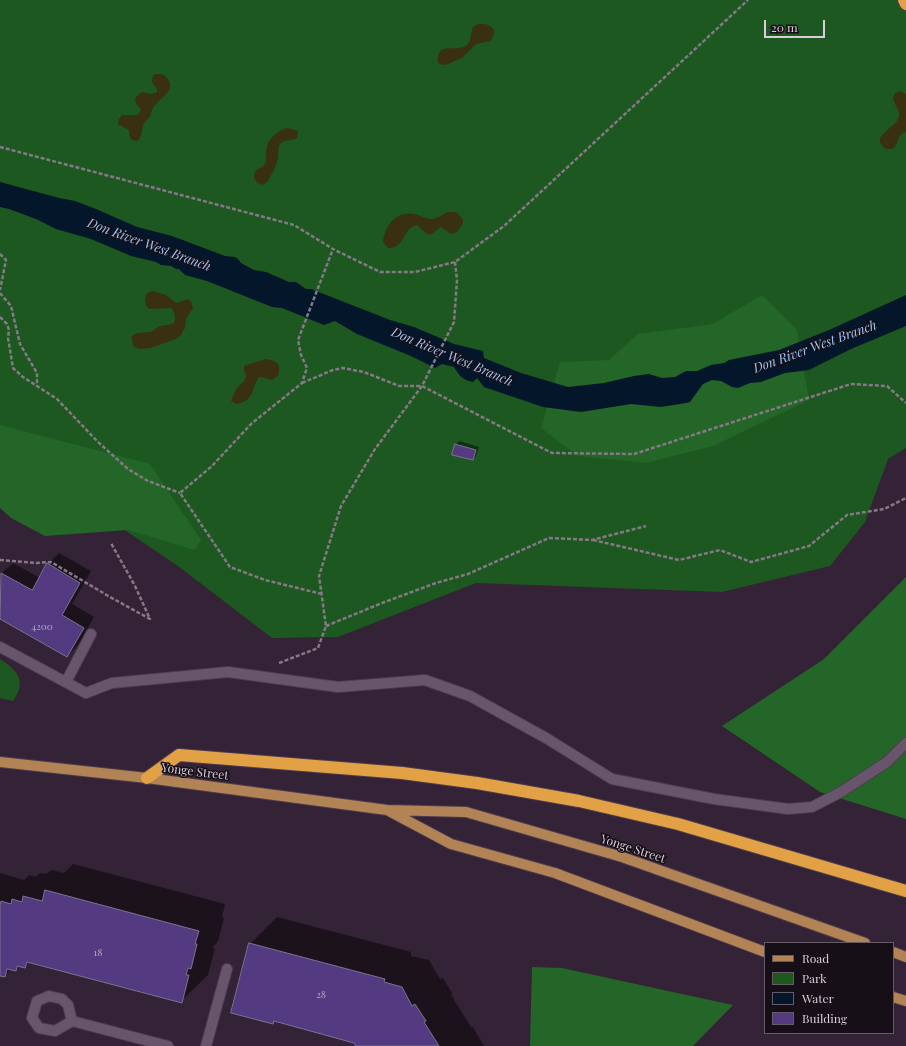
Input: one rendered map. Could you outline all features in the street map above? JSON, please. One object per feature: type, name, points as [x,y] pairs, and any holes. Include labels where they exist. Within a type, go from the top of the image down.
[{"type":"highway","points":[[904,0],[906,4]]},
{"type":"highway","points":[[147,778],[179,755],[380,771],[477,783],[579,801],[678,824],[906,891]]},
{"type":"main road","name":"Yonge Street","points":[[0,762],[147,778],[387,810],[466,812],[622,858],[862,942]]},
{"type":"main road","name":"Yonge Street","points":[[387,810],[451,844],[554,873],[764,952]]},
{"type":"main road","points":[[894,952],[906,956]]},
{"type":"main road","points":[[894,997],[906,1001]]},
{"type":"street","points":[[66,682],[91,634]]},
{"type":"street","points":[[0,647],[86,693],[112,683],[228,672],[338,687],[425,680],[470,696],[546,738],[612,779],[714,799],[788,809],[812,807],[841,792],[887,762],[906,743]]},
{"type":"street","points":[[206,1046],[227,969]]},
{"type":"street","points":[[72,1021],[168,1046]]},
{"type":"path","points":[[0,146],[294,226],[333,249],[380,272],[415,272],[455,262],[504,226],[748,0]]},
{"type":"path","points":[[302,383],[307,368],[301,354],[298,340],[333,249]]},
{"type":"path","points":[[0,254],[6,260],[0,290]]},
{"type":"path","points":[[276,664],[318,648],[326,626],[319,576],[340,506],[375,449],[422,386],[454,322],[457,280],[455,262]]},
{"type":"path","points":[[0,293],[11,306],[20,344],[37,373],[37,386]]},
{"type":"path","points":[[0,317],[7,324],[9,330],[8,338],[13,368],[23,377],[57,399],[98,442],[128,469],[148,481],[180,493],[230,567],[265,580],[322,594]]},
{"type":"path","points":[[180,493],[212,466],[252,424],[302,383],[333,370],[344,368],[364,372],[398,386],[422,386],[552,453],[634,454],[851,384],[887,386],[906,403]]},
{"type":"path","points":[[326,626],[436,583],[468,574],[549,538],[592,540],[679,560],[720,550],[751,562],[810,546],[847,515],[884,509],[906,498]]},
{"type":"path","points":[[592,540],[646,526]]},
{"type":"path","points":[[0,560],[36,563],[50,562],[150,619],[135,586],[111,543]]},
{"type":"green space","points":[[0,0],[906,0],[906,448],[888,459],[865,522],[830,566],[722,592],[476,583],[338,637],[272,638],[178,566],[0,446]]},
{"type":"green space","points":[[762,295],[797,330],[809,400],[713,446],[646,463],[578,456],[541,428],[560,362],[609,360],[638,334],[713,324]]},
{"type":"green space","points":[[0,425],[150,464],[201,540],[195,550],[128,530],[45,536],[11,518],[0,508]]},
{"type":"green space","points":[[906,577],[906,819],[820,792],[722,726],[824,659]]},
{"type":"green space","points":[[0,659],[16,672],[20,682],[17,694],[13,701],[0,698]]},
{"type":"green space","points":[[532,967],[562,968],[733,1005],[693,1046],[530,1046]]},
{"type":"sand","points":[[478,24],[490,26],[494,30],[491,41],[476,44],[462,58],[448,64],[442,65],[438,63],[440,51],[467,45],[470,41],[473,27]]},
{"type":"sand","points":[[153,75],[163,75],[168,79],[170,88],[165,96],[154,106],[144,125],[139,139],[137,141],[132,140],[129,136],[129,131],[118,124],[119,119],[122,115],[138,115],[141,110],[135,99],[140,93],[143,92],[150,94],[157,92],[157,89],[152,82]]},
{"type":"sand","points":[[900,91],[906,94],[906,132],[900,136],[896,145],[892,149],[887,149],[882,146],[880,140],[884,133],[898,120],[899,112],[893,98],[895,93]]},
{"type":"sand","points":[[288,128],[298,131],[297,138],[281,143],[278,160],[272,174],[266,183],[262,185],[256,181],[254,175],[256,170],[261,168],[265,163],[268,143],[275,134]]},
{"type":"sand","points":[[449,212],[456,212],[463,219],[463,223],[457,232],[451,234],[441,227],[430,235],[417,225],[412,227],[401,242],[394,247],[388,248],[383,242],[389,225],[397,217],[408,213],[432,219]]},
{"type":"sand","points":[[153,291],[166,295],[176,303],[188,299],[191,301],[193,308],[186,319],[185,328],[181,335],[176,339],[150,348],[141,349],[134,347],[132,342],[133,335],[151,332],[159,327],[174,323],[175,321],[175,315],[171,308],[149,309],[147,307],[145,302],[146,295],[147,293]]},
{"type":"sand","points":[[266,359],[278,364],[278,376],[272,380],[261,377],[258,378],[251,395],[245,401],[236,404],[231,401],[236,389],[244,381],[246,376],[244,366]]},
{"type":"water","name":"Don River West Branch","points":[[0,182],[75,201],[137,227],[172,236],[225,256],[235,257],[241,263],[254,270],[266,272],[289,282],[296,282],[306,289],[311,289],[390,320],[414,327],[454,344],[483,351],[484,358],[521,373],[568,387],[604,383],[649,374],[662,378],[675,377],[686,371],[697,371],[711,365],[724,363],[729,360],[779,350],[829,330],[906,295],[906,326],[851,349],[809,370],[785,373],[761,382],[750,383],[738,388],[732,387],[721,381],[712,380],[703,384],[690,402],[686,403],[661,407],[631,404],[581,412],[543,407],[484,387],[477,378],[473,382],[466,380],[459,375],[454,367],[442,364],[435,368],[411,356],[357,334],[335,321],[324,325],[282,308],[272,307],[207,281],[185,275],[179,269],[171,266],[161,265],[156,262],[131,256],[91,239],[56,229],[36,219],[0,207]]},
{"type":"building","points":[[455,444],[476,450],[473,460],[452,455]]},
{"type":"building","points":[[47,563],[80,583],[62,615],[84,628],[67,657],[0,619],[1,573],[32,590]]},
{"type":"building","points":[[45,890],[199,931],[195,944],[197,944],[191,969],[188,968],[186,975],[189,975],[182,1003],[27,962],[25,968],[17,966],[16,971],[7,969],[5,977],[0,976],[1,901],[11,904],[12,899],[22,902],[23,896],[42,901]]},
{"type":"building","points":[[249,943],[385,979],[384,982],[402,987],[412,1006],[415,1004],[426,1021],[424,1022],[439,1046],[356,1046],[354,1043],[274,1021],[273,1024],[231,1013]]}]
